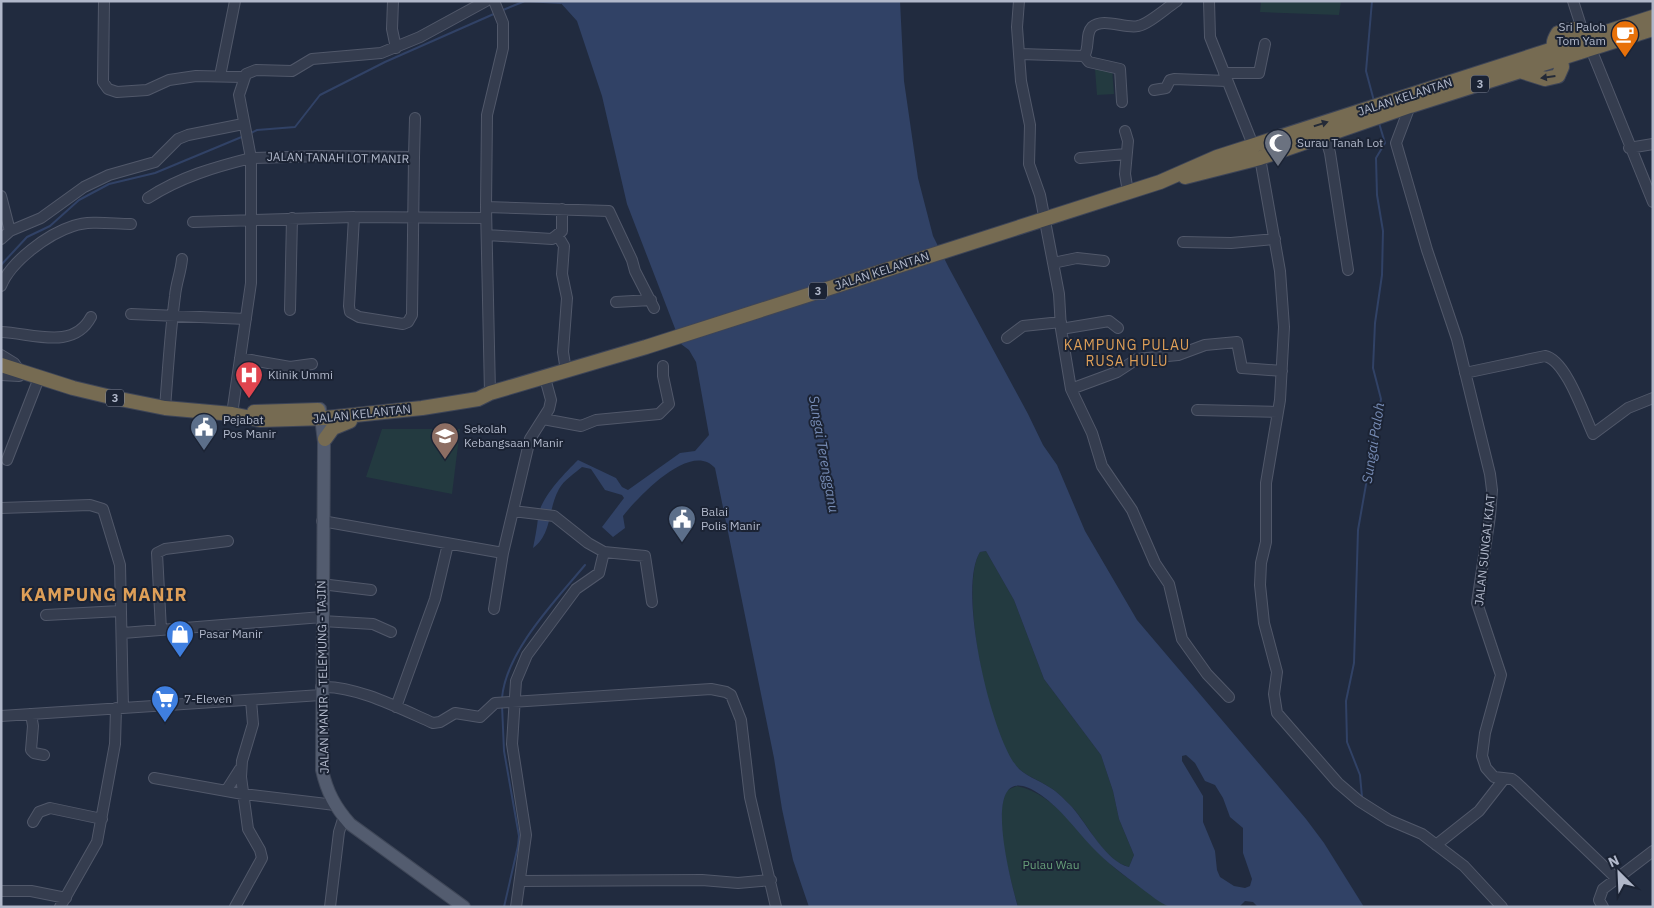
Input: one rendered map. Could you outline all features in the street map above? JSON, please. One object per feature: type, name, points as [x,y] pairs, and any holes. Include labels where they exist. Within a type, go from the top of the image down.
[{"type":"highway","name":"JALAN KELANTAN","points":[[1594,43],[1653,17]]},
{"type":"highway","points":[[1594,43],[1583,32],[1574,29],[1558,32],[1554,39],[1558,53],[1563,53],[1630,32],[1653,29]]},
{"type":"highway","name":"JALAN KELANTAN","points":[[1402,105],[1496,68],[1653,29]]},
{"type":"highway","name":"JALAN KELANTAN","points":[[1160,182],[1217,157],[1253,145],[1360,118],[1520,71],[1558,53]]},
{"type":"highway","name":"JALAN KELANTAN","points":[[232,414],[260,420],[286,421],[323,414],[490,393],[545,378],[1160,182],[1204,173],[1262,157],[1324,136],[1360,118]]},
{"type":"highway","points":[[1217,157],[1214,162],[1218,166],[1250,157],[1262,157]]},
{"type":"highway","name":"JALAN KELANTAN","points":[[1,365],[39,378],[115,398],[165,408],[232,414],[323,414],[395,411],[478,399],[490,393]]},
{"type":"highway","points":[[286,421],[314,429],[324,440],[338,424],[395,411]]},
{"type":"main road","name":"JALAN MANIR - TELEMUNG - TAJIN","points":[[323,414],[321,584],[322,770],[329,794],[335,805],[360,832],[387,849],[464,907]]},
{"type":"street","points":[[104,1],[103,82],[108,89],[116,92],[147,90],[169,80],[220,76],[242,80]]},
{"type":"street","points":[[220,76],[235,1]]},
{"type":"street","points":[[393,1],[392,30],[396,48]]},
{"type":"street","points":[[1019,1],[1016,27],[1020,54],[1021,82],[1030,125],[1029,164],[1040,195],[1059,294],[1061,326],[1071,389],[1092,433],[1102,466],[1132,510],[1155,563],[1169,584],[1182,639],[1207,674],[1230,697]]},
{"type":"street","points":[[1084,56],[1087,52],[1089,32],[1092,27],[1102,24],[1138,26],[1177,1]]},
{"type":"street","points":[[1209,1],[1210,37],[1253,145]]},
{"type":"street","points":[[1573,1],[1583,32]]},
{"type":"street","points":[[148,198],[176,182],[206,170],[252,158],[239,96],[242,80],[256,70],[296,70],[312,59],[368,55],[396,48],[482,2]]},
{"type":"street","points":[[490,393],[486,218],[488,115],[502,48],[503,23],[495,2]]},
{"type":"street","points":[[1566,29],[1576,13]]},
{"type":"street","points":[[1594,43],[1630,148],[1653,202]]},
{"type":"street","points":[[1154,90],[1166,88],[1170,80],[1174,79],[1225,77],[1259,73],[1265,44]]},
{"type":"street","points":[[1020,54],[1084,56],[1090,62],[1120,69],[1122,102]]},
{"type":"street","name":"JALAN SUNGAI KIAT","points":[[1402,105],[1396,143],[1427,250],[1457,339],[1489,470],[1492,490],[1477,608],[1500,666],[1501,674],[1485,733],[1482,756],[1486,768],[1494,778],[1512,779],[1516,782],[1616,878]]},
{"type":"street","points":[[414,157],[415,118]]},
{"type":"street","points":[[1,240],[10,231],[41,218],[84,187],[109,175],[155,162],[178,139],[188,135],[244,127]]},
{"type":"street","points":[[1125,131],[1128,141],[1124,174],[1128,192]]},
{"type":"street","points":[[1324,136],[1330,153],[1348,270]]},
{"type":"street","points":[[1630,148],[1653,144]]},
{"type":"street","points":[[1080,158],[1126,154]]},
{"type":"street","name":"JALAN TANAH LOT MANIR","points":[[232,414],[252,282],[252,158],[321,156],[414,157],[415,218],[412,315],[408,322],[403,324],[359,317],[350,312],[354,217]]},
{"type":"street","points":[[1262,157],[1280,271],[1284,327],[1278,412],[1266,483],[1266,542],[1261,563],[1260,585],[1264,624],[1276,672],[1275,705],[1277,713],[1338,782],[1359,801],[1389,820],[1422,834],[1469,871],[1502,907]]},
{"type":"street","points":[[1,196],[10,231]]},
{"type":"street","points":[[486,207],[606,211],[612,214],[635,271],[653,304],[616,302]]},
{"type":"street","points":[[487,235],[546,239],[558,236],[562,231],[562,210]]},
{"type":"street","points":[[193,222],[354,217],[486,218]]},
{"type":"street","points":[[290,310],[292,218]]},
{"type":"street","points":[[1,286],[22,256],[32,248],[74,226],[131,224]]},
{"type":"street","points":[[558,236],[564,246],[562,274],[566,298],[563,352],[566,371]]},
{"type":"street","points":[[1183,242],[1231,243],[1275,239]]},
{"type":"street","points":[[1052,262],[1077,258],[1104,261]]},
{"type":"street","points":[[165,408],[176,281],[181,274],[182,259]]},
{"type":"street","points":[[131,314],[246,319]]},
{"type":"street","points":[[1,332],[60,339],[86,327],[91,316]]},
{"type":"street","points":[[1007,338],[1023,326],[1061,326],[1109,321],[1118,328]]},
{"type":"street","points":[[1071,389],[1117,372],[1137,359],[1178,354],[1205,345],[1237,342],[1242,368],[1282,371]]},
{"type":"street","points":[[1,355],[14,363],[20,372],[19,376],[1,376]]},
{"type":"street","points":[[1465,374],[1545,356],[1551,357],[1557,361],[1570,384],[1593,434],[1628,408],[1653,398]]},
{"type":"street","points":[[240,358],[290,367],[312,364]]},
{"type":"street","points":[[543,419],[581,426],[596,420],[659,414],[669,404],[663,376],[664,366]]},
{"type":"street","points":[[7,460],[39,378]]},
{"type":"street","points":[[494,608],[503,553],[530,439],[552,400],[545,378]]},
{"type":"street","points":[[1197,410],[1278,412]]},
{"type":"street","points":[[1,508],[90,505],[103,509],[119,558],[120,611],[123,633],[115,744],[102,819],[94,847],[60,907]]},
{"type":"street","points":[[513,512],[554,516],[588,543],[604,552],[645,556],[652,602]]},
{"type":"street","points":[[322,521],[503,553]]},
{"type":"street","points":[[161,630],[157,553],[165,549],[228,541]]},
{"type":"street","points":[[396,707],[435,599],[448,544]]},
{"type":"street","points":[[516,907],[526,835],[512,744],[513,703],[516,681],[527,655],[576,589],[599,573],[604,552]]},
{"type":"street","points":[[321,584],[372,590]]},
{"type":"street","points":[[46,615],[120,611]]},
{"type":"street","points":[[123,633],[322,619],[373,624],[391,632]]},
{"type":"street","points":[[2,715],[251,700],[321,691],[332,686],[396,707],[432,722],[440,722],[455,713],[480,717],[494,703],[711,689],[726,692],[735,702],[741,720],[750,797],[776,907]]},
{"type":"street","points":[[226,791],[240,769],[251,734],[251,700]]},
{"type":"street","points":[[31,714],[33,726],[31,750],[34,753],[44,755]]},
{"type":"street","points":[[235,907],[262,858],[260,850],[250,834],[240,769]]},
{"type":"street","points":[[154,778],[243,794],[335,805]]},
{"type":"street","points":[[1436,845],[1479,811],[1504,779]]},
{"type":"street","points":[[33,822],[39,812],[50,808],[102,819]]},
{"type":"street","points":[[330,907],[339,832],[344,816]]},
{"type":"street","points":[[1603,907],[1599,900],[1600,894],[1616,878],[1653,851]]},
{"type":"street","points":[[520,881],[702,880],[738,883],[771,880]]},
{"type":"street","points":[[1,891],[31,891],[66,898]]},
{"type":"green space","points":[[1261,1],[1341,1],[1339,15],[1260,12]]},
{"type":"green space","points":[[1112,68],[1114,94],[1097,95],[1095,69]]},
{"type":"green space","points":[[382,429],[460,429],[452,494],[366,477]]},
{"type":"green space","points":[[986,551],[1014,600],[1044,679],[1101,755],[1113,791],[1119,819],[1134,855],[1129,867],[1120,863],[1104,850],[1078,814],[1061,796],[1017,767],[1006,751],[996,727],[987,696],[975,628],[974,570],[980,552]]},
{"type":"green space","name":"Pulau Wau","points":[[1017,786],[1031,791],[1058,809],[1116,869],[1169,907],[1018,907],[1004,851],[1001,821],[1006,793]]},
{"type":"water","name":"Sungai Terengganu","points":[[559,1],[900,1],[904,81],[918,178],[933,236],[949,268],[1043,445],[1057,465],[1085,531],[1137,620],[1306,819],[1324,843],[1364,907],[1258,907],[1253,902],[1245,901],[1239,907],[1170,907],[1151,896],[1103,858],[1061,813],[1041,795],[1021,786],[1009,790],[1003,804],[1002,825],[1009,873],[1018,907],[809,907],[793,860],[782,809],[774,758],[715,468],[705,461],[693,461],[679,466],[666,474],[630,507],[623,516],[625,528],[613,537],[602,527],[624,498],[622,495],[605,490],[591,469],[582,467],[559,489],[544,536],[533,548],[543,502],[566,472],[578,460],[616,478],[622,487],[628,490],[680,453],[695,451],[709,435],[696,362],[689,350],[681,344],[627,204],[602,96],[577,21]],"holes":[[[986,551],[1014,600],[1044,679],[1101,755],[1113,791],[1119,819],[1134,855],[1129,867],[1112,858],[1072,807],[1058,794],[1018,768],[1005,747],[987,691],[974,626],[972,596],[974,570],[980,552]],[[1186,755],[1195,763],[1205,781],[1215,785],[1223,798],[1230,817],[1243,828],[1243,853],[1252,879],[1250,886],[1245,888],[1234,886],[1220,877],[1217,870],[1215,851],[1203,822],[1203,796],[1182,761],[1182,756]]]},
{"type":"waterway","points":[[503,10],[525,1],[561,3]]},
{"type":"waterway","name":"Sungai Paloh","points":[[1372,1],[1366,71],[1374,101]]},
{"type":"waterway","points":[[251,133],[257,130],[295,127],[320,95],[385,62],[496,13]]},
{"type":"waterway","name":"Sungai Paloh","points":[[1362,797],[1360,775],[1347,742],[1346,701],[1354,663],[1358,530],[1381,399],[1373,368],[1375,323],[1382,275],[1383,231],[1377,195],[1376,158],[1385,143],[1379,123]]},
{"type":"waterway","points":[[1,265],[27,237],[50,226],[79,200],[109,184],[155,173],[244,136]]},
{"type":"waterway","points":[[502,698],[506,680],[522,644],[547,610],[585,565]]},
{"type":"waterway","points":[[502,705],[504,751],[519,836],[504,907]]},
{"type":"place","name":"Sri Paloh Tom Yam","points":[[1625,58]]},
{"type":"place","name":"Surau Tanah Lot","points":[[1278,167]]},
{"type":"place","name":"Klinik Ummi","points":[[249,399]]},
{"type":"place","name":"Pejabat Pos Manir","points":[[204,451]]},
{"type":"place","name":"Sekolah Kebangsaan Manir","points":[[445,460]]},
{"type":"place","name":"Balai Polis Manir","points":[[682,543]]},
{"type":"place","name":"Pasar Manir","points":[[180,658]]},
{"type":"place","name":"7-Eleven","points":[[165,723]]},
{"type":"district","name":"KAMPUNG PULAU RUSA HULU","points":[[1127,354]]},
{"type":"district","name":"KAMPUNG MANIR","points":[[104,595]]}]
